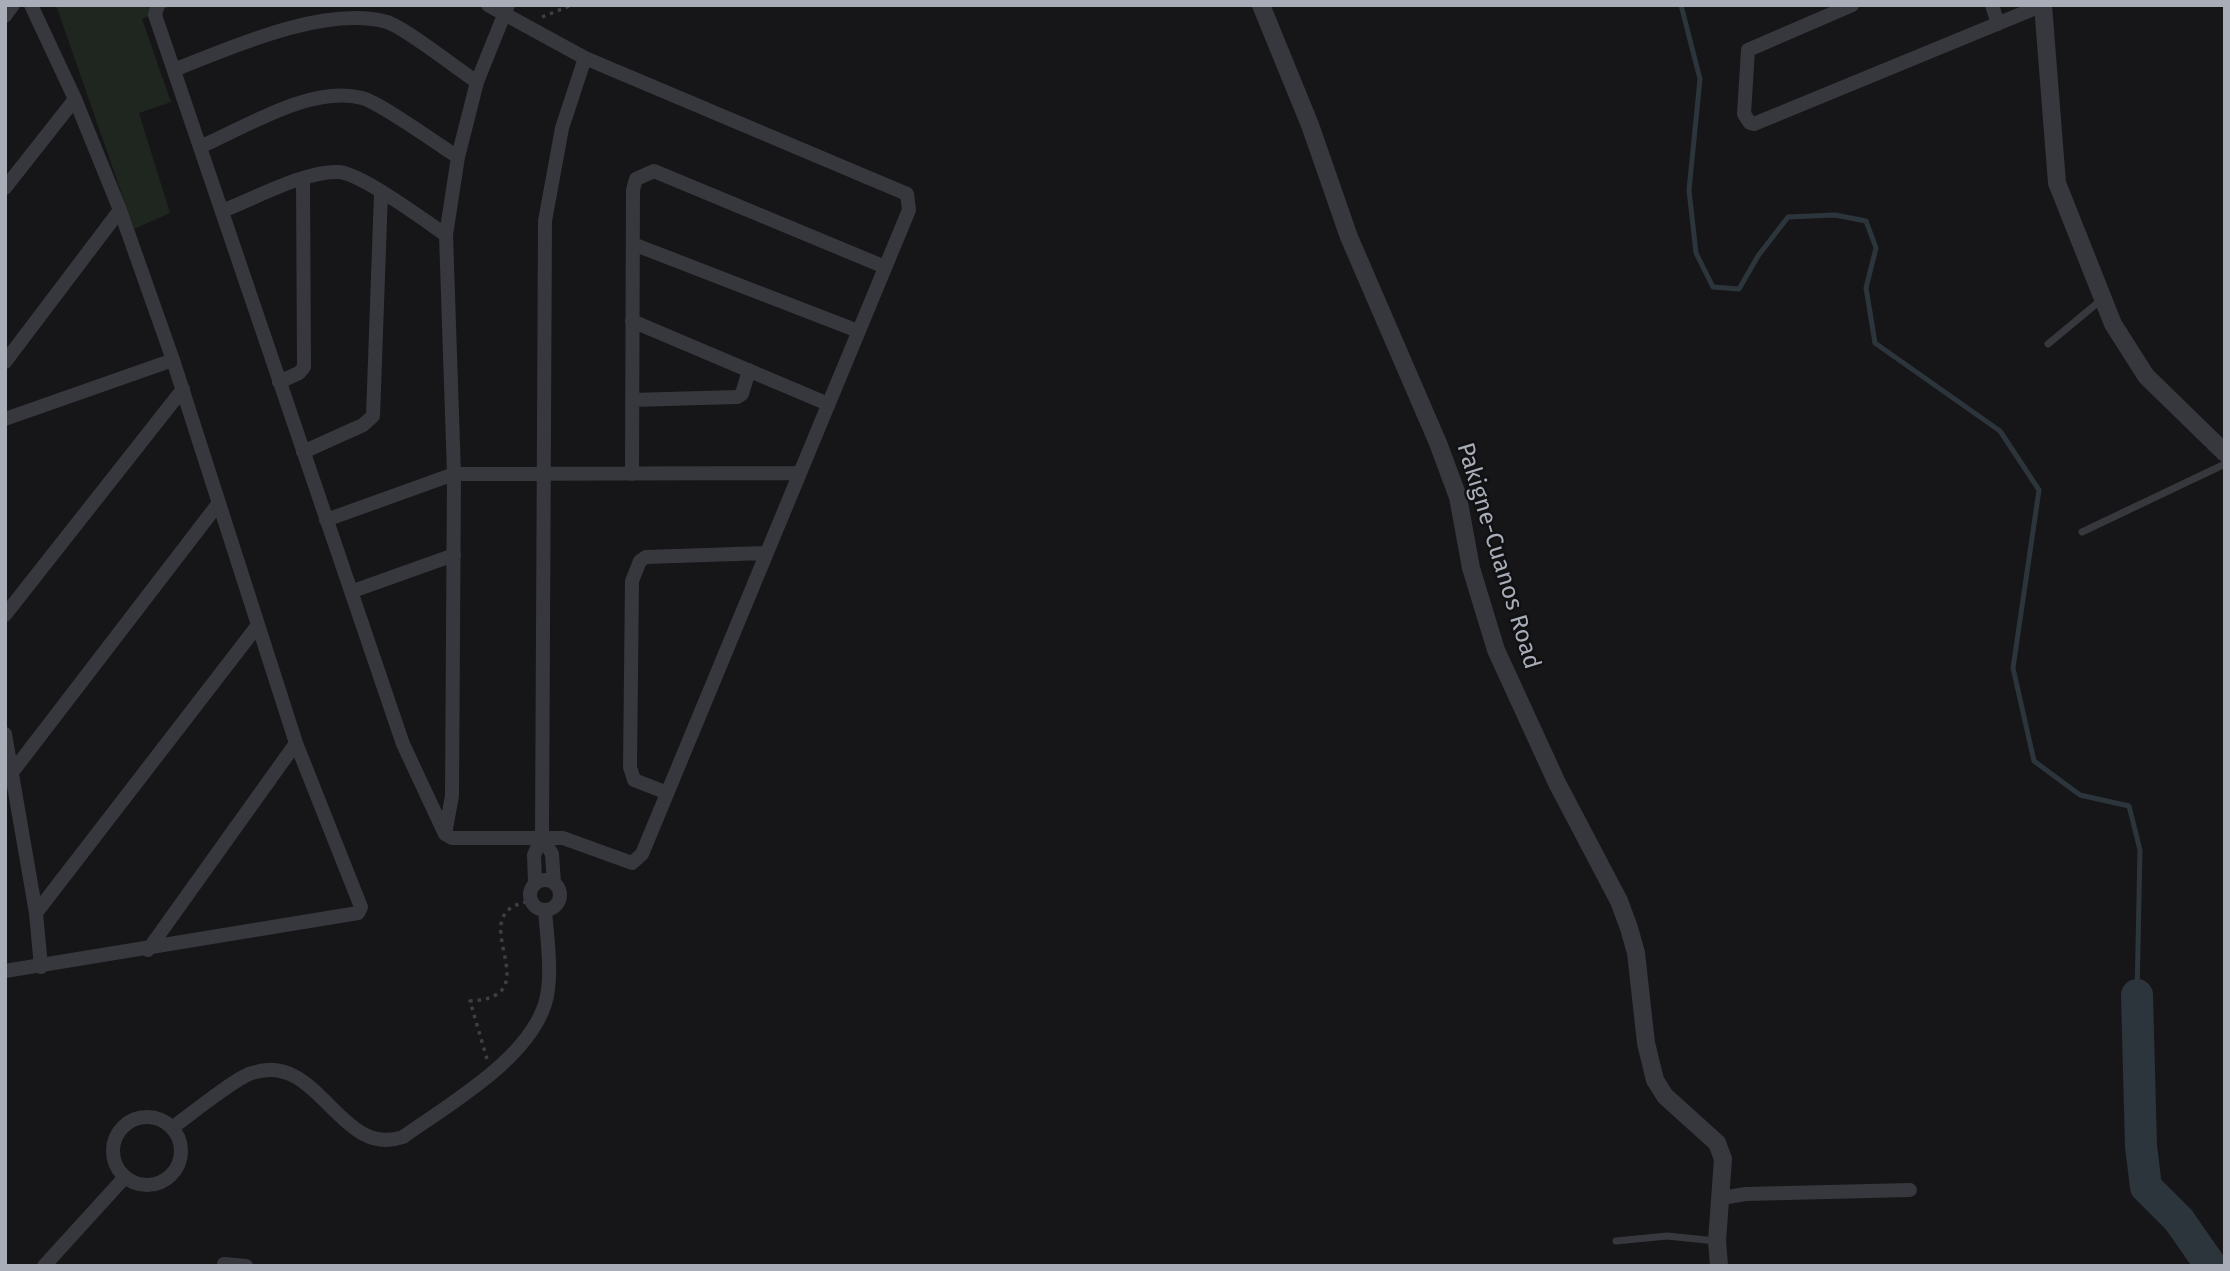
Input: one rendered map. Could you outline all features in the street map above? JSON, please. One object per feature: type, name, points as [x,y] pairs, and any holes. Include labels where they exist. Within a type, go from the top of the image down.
[{"type":"street","points":[[5,16],[13,5]]},
{"type":"street","points":[[5,971],[148,950],[359,911],[361,903],[296,743],[183,389],[120,210],[75,99],[31,5]]},
{"type":"street","points":[[158,5],[155,15],[403,744],[445,834],[452,838],[563,838],[632,863],[642,854],[665,792],[909,210],[907,194],[585,58],[520,26],[505,10],[488,5]]},
{"type":"street","name":"Pakigne-Cuanos Road","points":[[1261,5],[1310,125],[1349,237],[1454,486],[1471,568],[1496,650],[1557,783],[1619,901],[1629,928],[1636,953],[1646,1043],[1655,1080],[1665,1096],[1717,1143],[1723,1159],[1717,1241],[1719,1266]]},
{"type":"street","points":[[1852,5],[1748,50],[1744,114],[1750,123],[1754,124],[2043,5],[2057,183],[2113,324],[2146,376],[2225,453]]},
{"type":"street","points":[[1992,5],[1998,24]]},
{"type":"street","points":[[445,834],[452,796],[454,555],[446,235],[458,157],[477,82],[505,10]]},
{"type":"street","points":[[174,70],[272,32],[348,18],[389,22],[477,82]]},
{"type":"street","points":[[536,883],[534,855],[542,837],[545,221],[562,128],[585,58]]},
{"type":"street","points":[[200,147],[304,100],[333,96],[363,98],[458,157]]},
{"type":"street","points":[[5,188],[75,99]]},
{"type":"street","points":[[632,474],[632,244],[633,190],[636,178],[654,171],[885,267]]},
{"type":"street","points":[[222,211],[320,173],[342,172],[381,193],[446,235]]},
{"type":"street","points":[[279,382],[299,373],[304,367],[303,179]]},
{"type":"street","points":[[303,452],[363,425],[373,416],[381,193]]},
{"type":"street","points":[[5,362],[120,210]]},
{"type":"street","points":[[632,244],[858,331]]},
{"type":"street","points":[[632,321],[828,404]]},
{"type":"street","points":[[5,419],[173,360]]},
{"type":"street","points":[[632,400],[737,397],[742,394],[749,370]]},
{"type":"street","points":[[5,615],[183,389]]},
{"type":"street","points":[[326,520],[454,474],[798,473]]},
{"type":"street","points":[[10,775],[218,504]]},
{"type":"street","points":[[665,792],[634,780],[630,767],[632,581],[635,570],[646,557],[765,553]]},
{"type":"street","points":[[353,591],[454,555]]},
{"type":"street","points":[[36,914],[257,625]]},
{"type":"street","points":[[5,735],[36,914],[41,967]]},
{"type":"street","points":[[148,950],[296,743]]},
{"type":"street","points":[[542,837],[552,854],[554,883],[559,891],[559,901],[545,910]]},
{"type":"street","points":[[545,910],[531,901],[531,888],[536,883],[548,880],[554,883]]},
{"type":"street","points":[[173,1127],[251,1073],[287,1071],[308,1083],[351,1127],[369,1138],[388,1142],[403,1137],[491,1073],[520,1046],[542,1012],[548,983],[545,910]]},
{"type":"street","points":[[148,1116],[161,1119],[173,1127],[180,1140],[181,1154],[177,1168],[167,1179],[153,1184],[138,1183],[125,1177],[117,1166],[113,1152],[115,1139],[122,1127],[134,1119],[148,1116]]},
{"type":"street","points":[[44,1266],[125,1177]]},
{"type":"street","points":[[1721,1198],[1746,1194],[1910,1191]]},
{"type":"street","points":[[224,1264],[246,1266]]},
{"type":"lane","points":[[2048,344],[2103,299]]},
{"type":"lane","points":[[2082,532],[2225,464]]},
{"type":"lane","points":[[1616,1241],[1667,1236],[1717,1241]]},
{"type":"path","points":[[520,26],[572,5]]},
{"type":"path","points":[[491,1073],[470,1001],[489,998],[503,985],[509,967],[499,939],[502,917],[520,902],[531,901]]},
{"type":"shaded area","points":[[56,5],[173,5],[142,19],[171,102],[139,113],[170,213],[134,229]]},
{"type":"waterway","points":[[1681,5],[1700,79],[1689,190],[1696,253],[1713,287],[1739,289],[1758,256],[1788,217],[1835,215],[1866,221],[1876,248],[1866,288],[1875,343],[2000,431],[2039,490],[2013,668],[2034,761],[2080,795],[2129,806],[2140,850],[2137,995]]},
{"type":"waterway","points":[[2137,995],[2141,1146],[2146,1187],[2179,1220],[2211,1266]]}]
